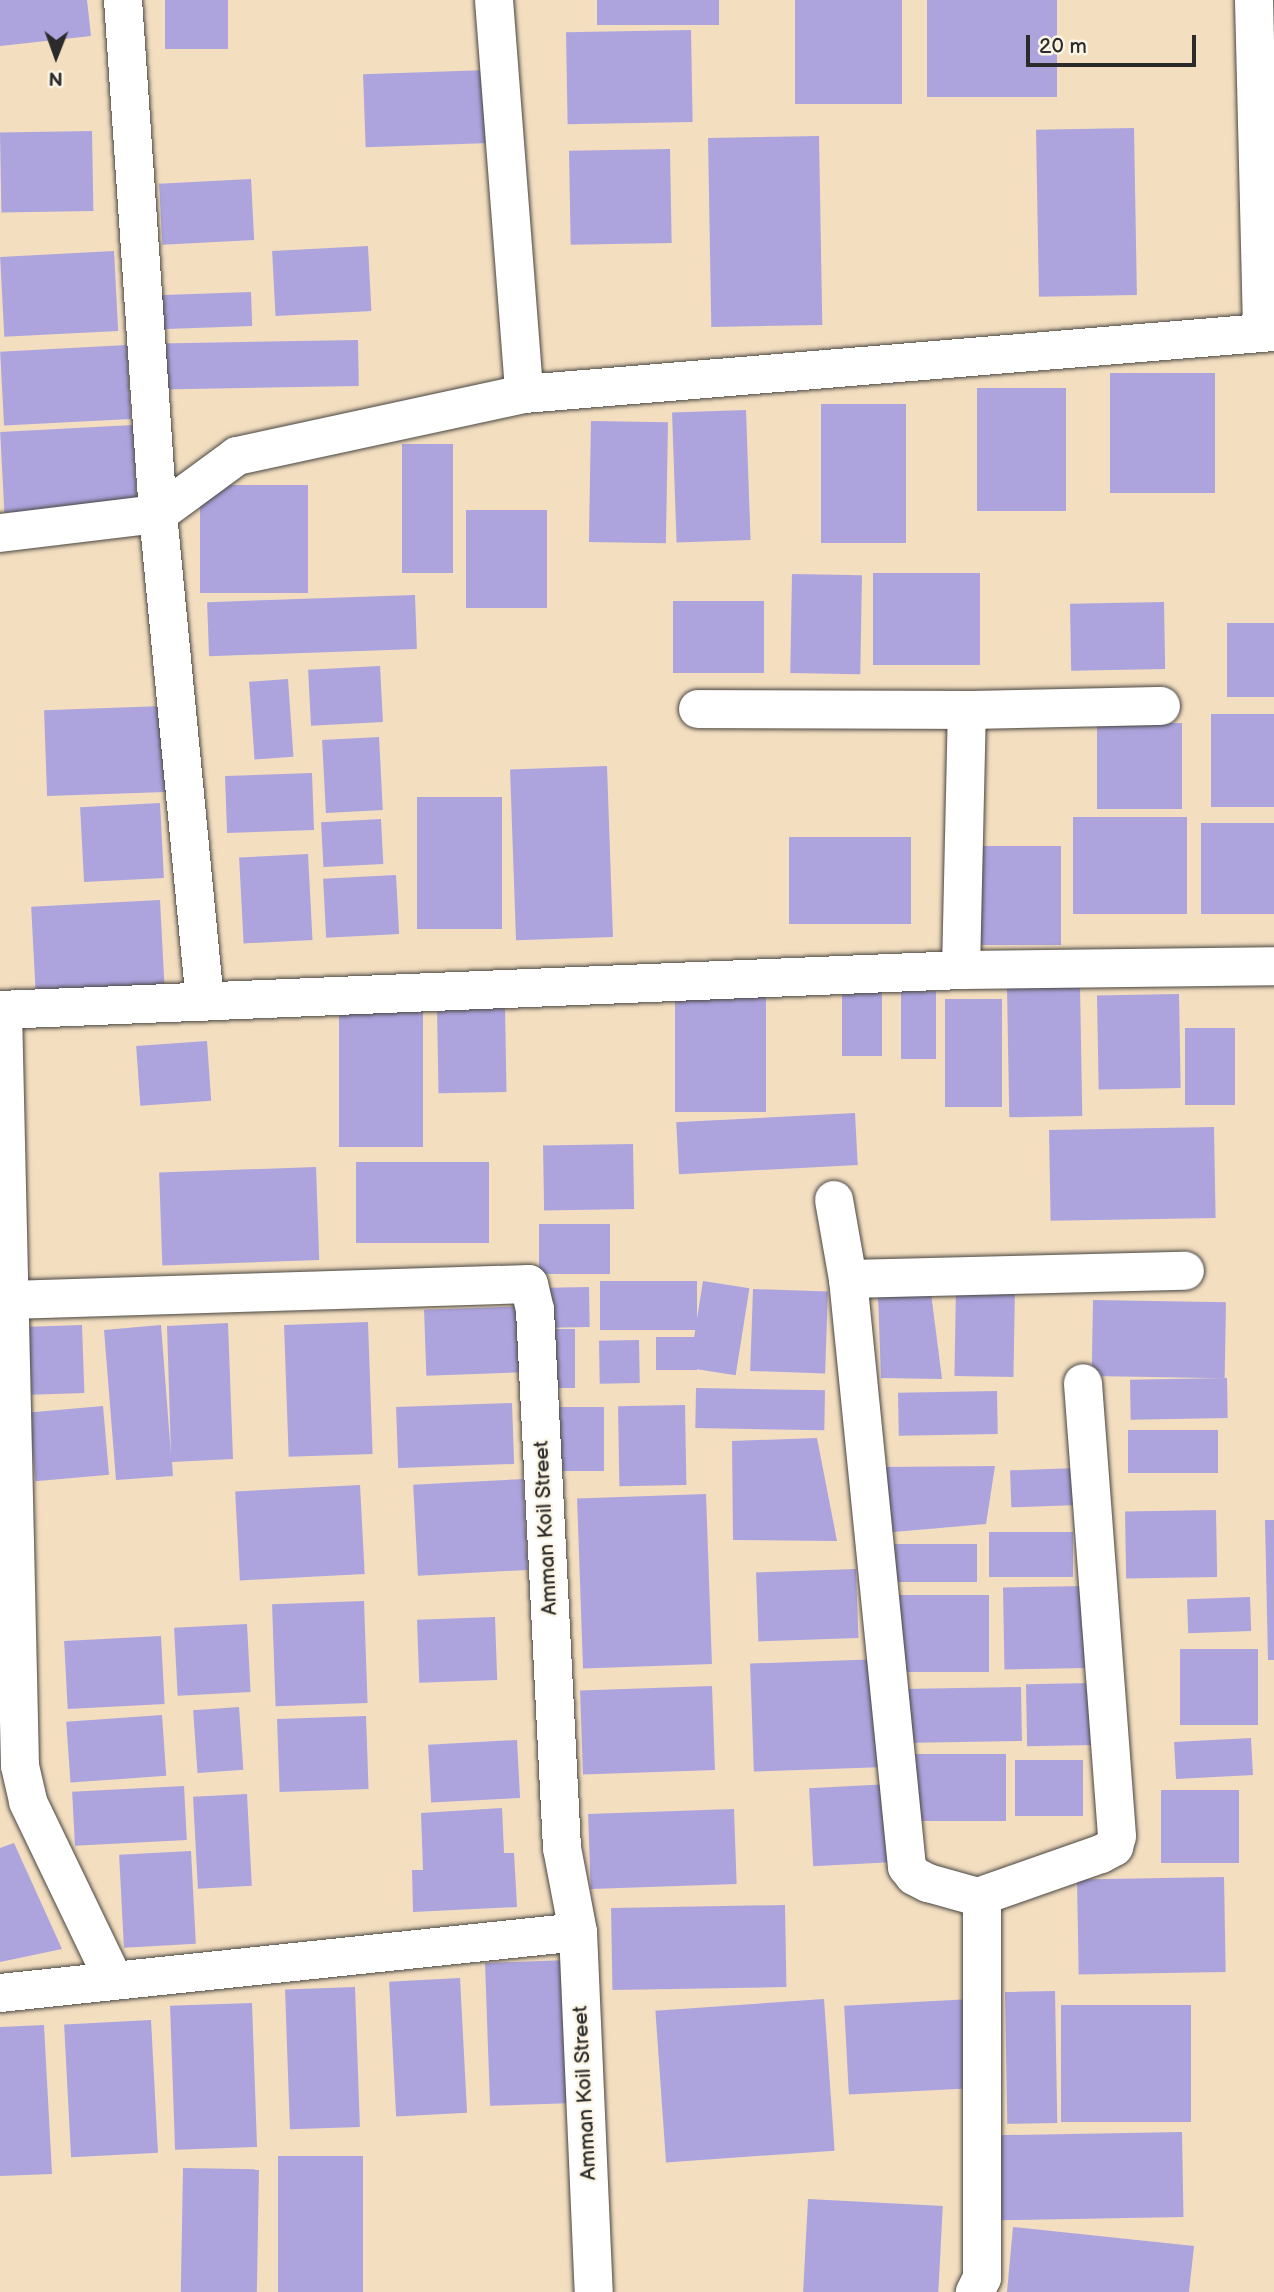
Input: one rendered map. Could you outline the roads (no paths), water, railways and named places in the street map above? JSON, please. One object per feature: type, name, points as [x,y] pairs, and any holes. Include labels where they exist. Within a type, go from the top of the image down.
[{"type":"street","points":[[124,0],[158,514],[205,1002]]},
{"type":"street","points":[[494,0],[524,394]]},
{"type":"street","points":[[0,533],[158,514],[237,456],[524,394],[1268,332],[1254,0]]},
{"type":"street","points":[[698,709],[967,710],[1161,706]]},
{"type":"street","points":[[961,970],[967,710]]},
{"type":"street","points":[[113,1979],[28,1802],[20,1766],[2,1010],[961,970],[1274,966]]},
{"type":"street","points":[[834,1200],[848,1279],[907,1867],[914,1876],[928,1883],[978,1897],[1101,1854],[1114,1847],[1117,1836],[1083,1383]]},
{"type":"street","points":[[848,1279],[1185,1271]]},
{"type":"street","name":"Amman Koil Street","points":[[9,1300],[529,1284],[535,1310],[562,1848],[578,1932],[594,2292]]},
{"type":"street","points":[[975,2292],[982,2278],[985,1980],[978,1897]]},
{"type":"street","points":[[0,1993],[578,1932]]}]
